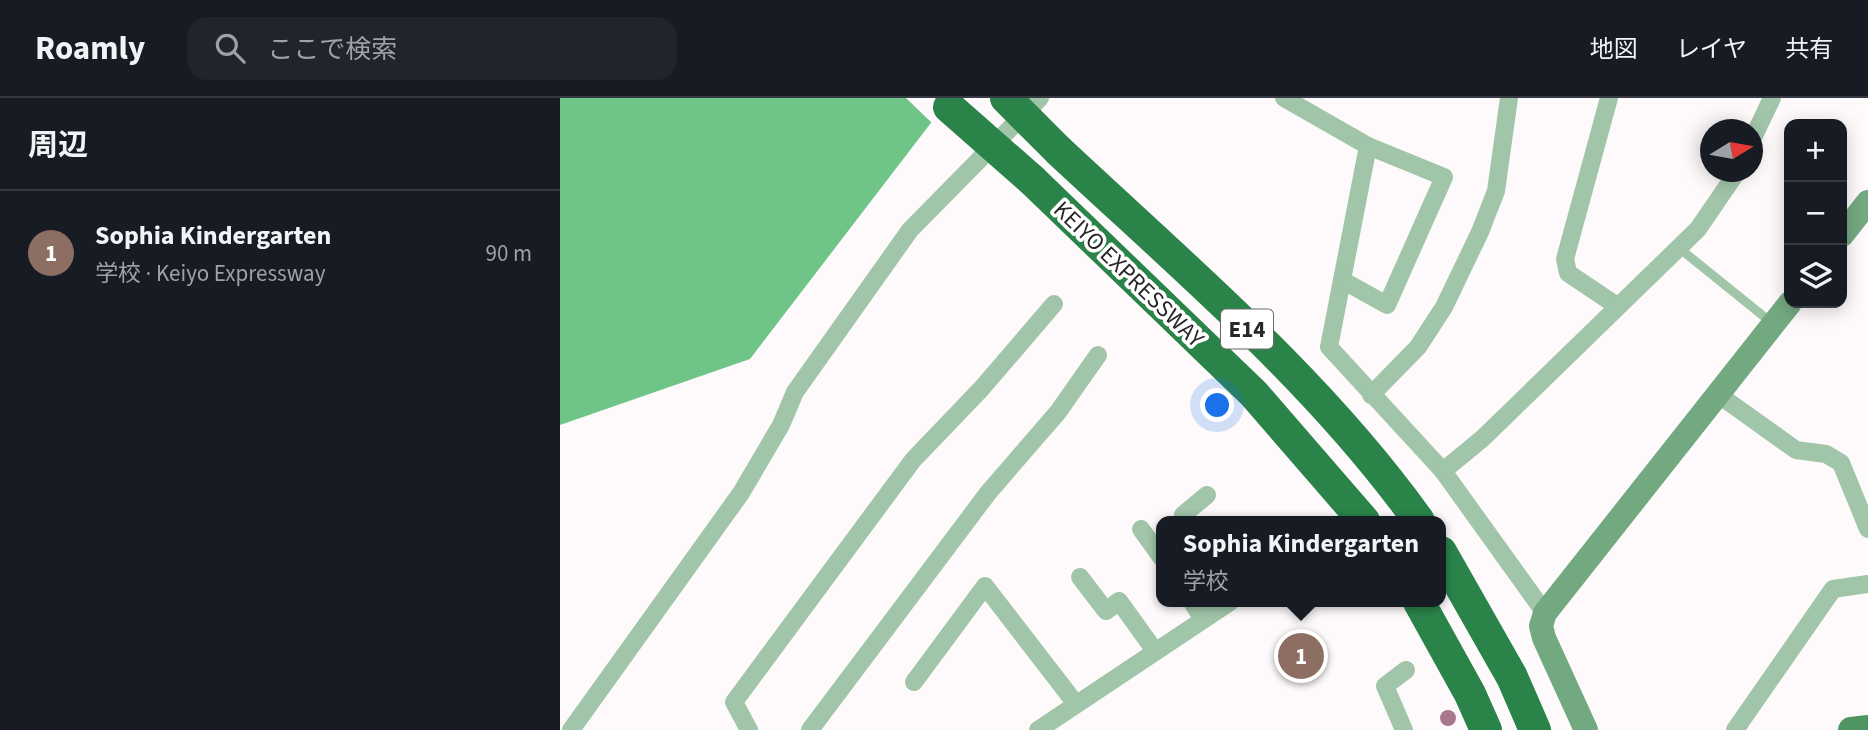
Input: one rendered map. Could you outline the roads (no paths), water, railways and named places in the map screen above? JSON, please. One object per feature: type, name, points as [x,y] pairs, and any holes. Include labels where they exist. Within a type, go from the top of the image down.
[{"type":"highway","name":"KEIYO EXPRESSWAY","points":[[940,98],[1032,180],[1254,394],[1360,516]]},
{"type":"highway","name":"KEIYO EXPRESSWAY","points":[[1006,98],[1284,364],[1346,429],[1415,516]]},
{"type":"highway","points":[[1446,561],[1512,677],[1535,730]]},
{"type":"highway","points":[[1422,607],[1470,694],[1486,730]]},
{"type":"main road","points":[[1851,730],[1868,727]]},
{"type":"street","points":[[571,730],[741,493],[781,425],[795,392],[910,230],[1040,98]]},
{"type":"street","points":[[1284,98],[1368,146],[1444,177],[1387,305],[1342,280]]},
{"type":"street","points":[[1371,395],[1418,347],[1444,307],[1480,232],[1496,191],[1508,98]]},
{"type":"street","points":[[1609,98],[1565,259],[1568,273],[1617,306]]},
{"type":"street","points":[[1762,119],[1772,98]]},
{"type":"street","points":[[1368,146],[1329,348],[1443,471],[1545,613]]},
{"type":"street","points":[[1443,471],[1483,438],[1679,247],[1707,216],[1730,182]]},
{"type":"street","points":[[1847,229],[1868,202]]},
{"type":"street","points":[[749,730],[734,702],[914,460],[991,378],[1054,304]]},
{"type":"street","points":[[1586,730],[1544,638],[1541,625],[1545,613],[1786,308]]},
{"type":"street","points":[[810,730],[988,493],[1058,412],[1098,355]]},
{"type":"street","points":[[1719,395],[1796,450],[1826,454],[1841,463],[1868,529]]},
{"type":"street","points":[[1184,516],[1183,514],[1207,495]]},
{"type":"street","points":[[1141,529],[1156,550]]},
{"type":"street","points":[[1080,577],[1106,611],[1119,601],[1155,651]]},
{"type":"street","points":[[1735,730],[1833,589],[1868,584]]},
{"type":"street","points":[[914,682],[985,586],[1076,704]]},
{"type":"street","points":[[1195,607],[1203,619]]},
{"type":"street","points":[[1038,730],[1222,607]]},
{"type":"street","points":[[1404,730],[1385,686],[1406,670]]},
{"type":"lane","points":[[1679,247],[1773,324]]},
{"type":"place","name":"Sophia Kindergarten","points":[[1301,656]]}]
